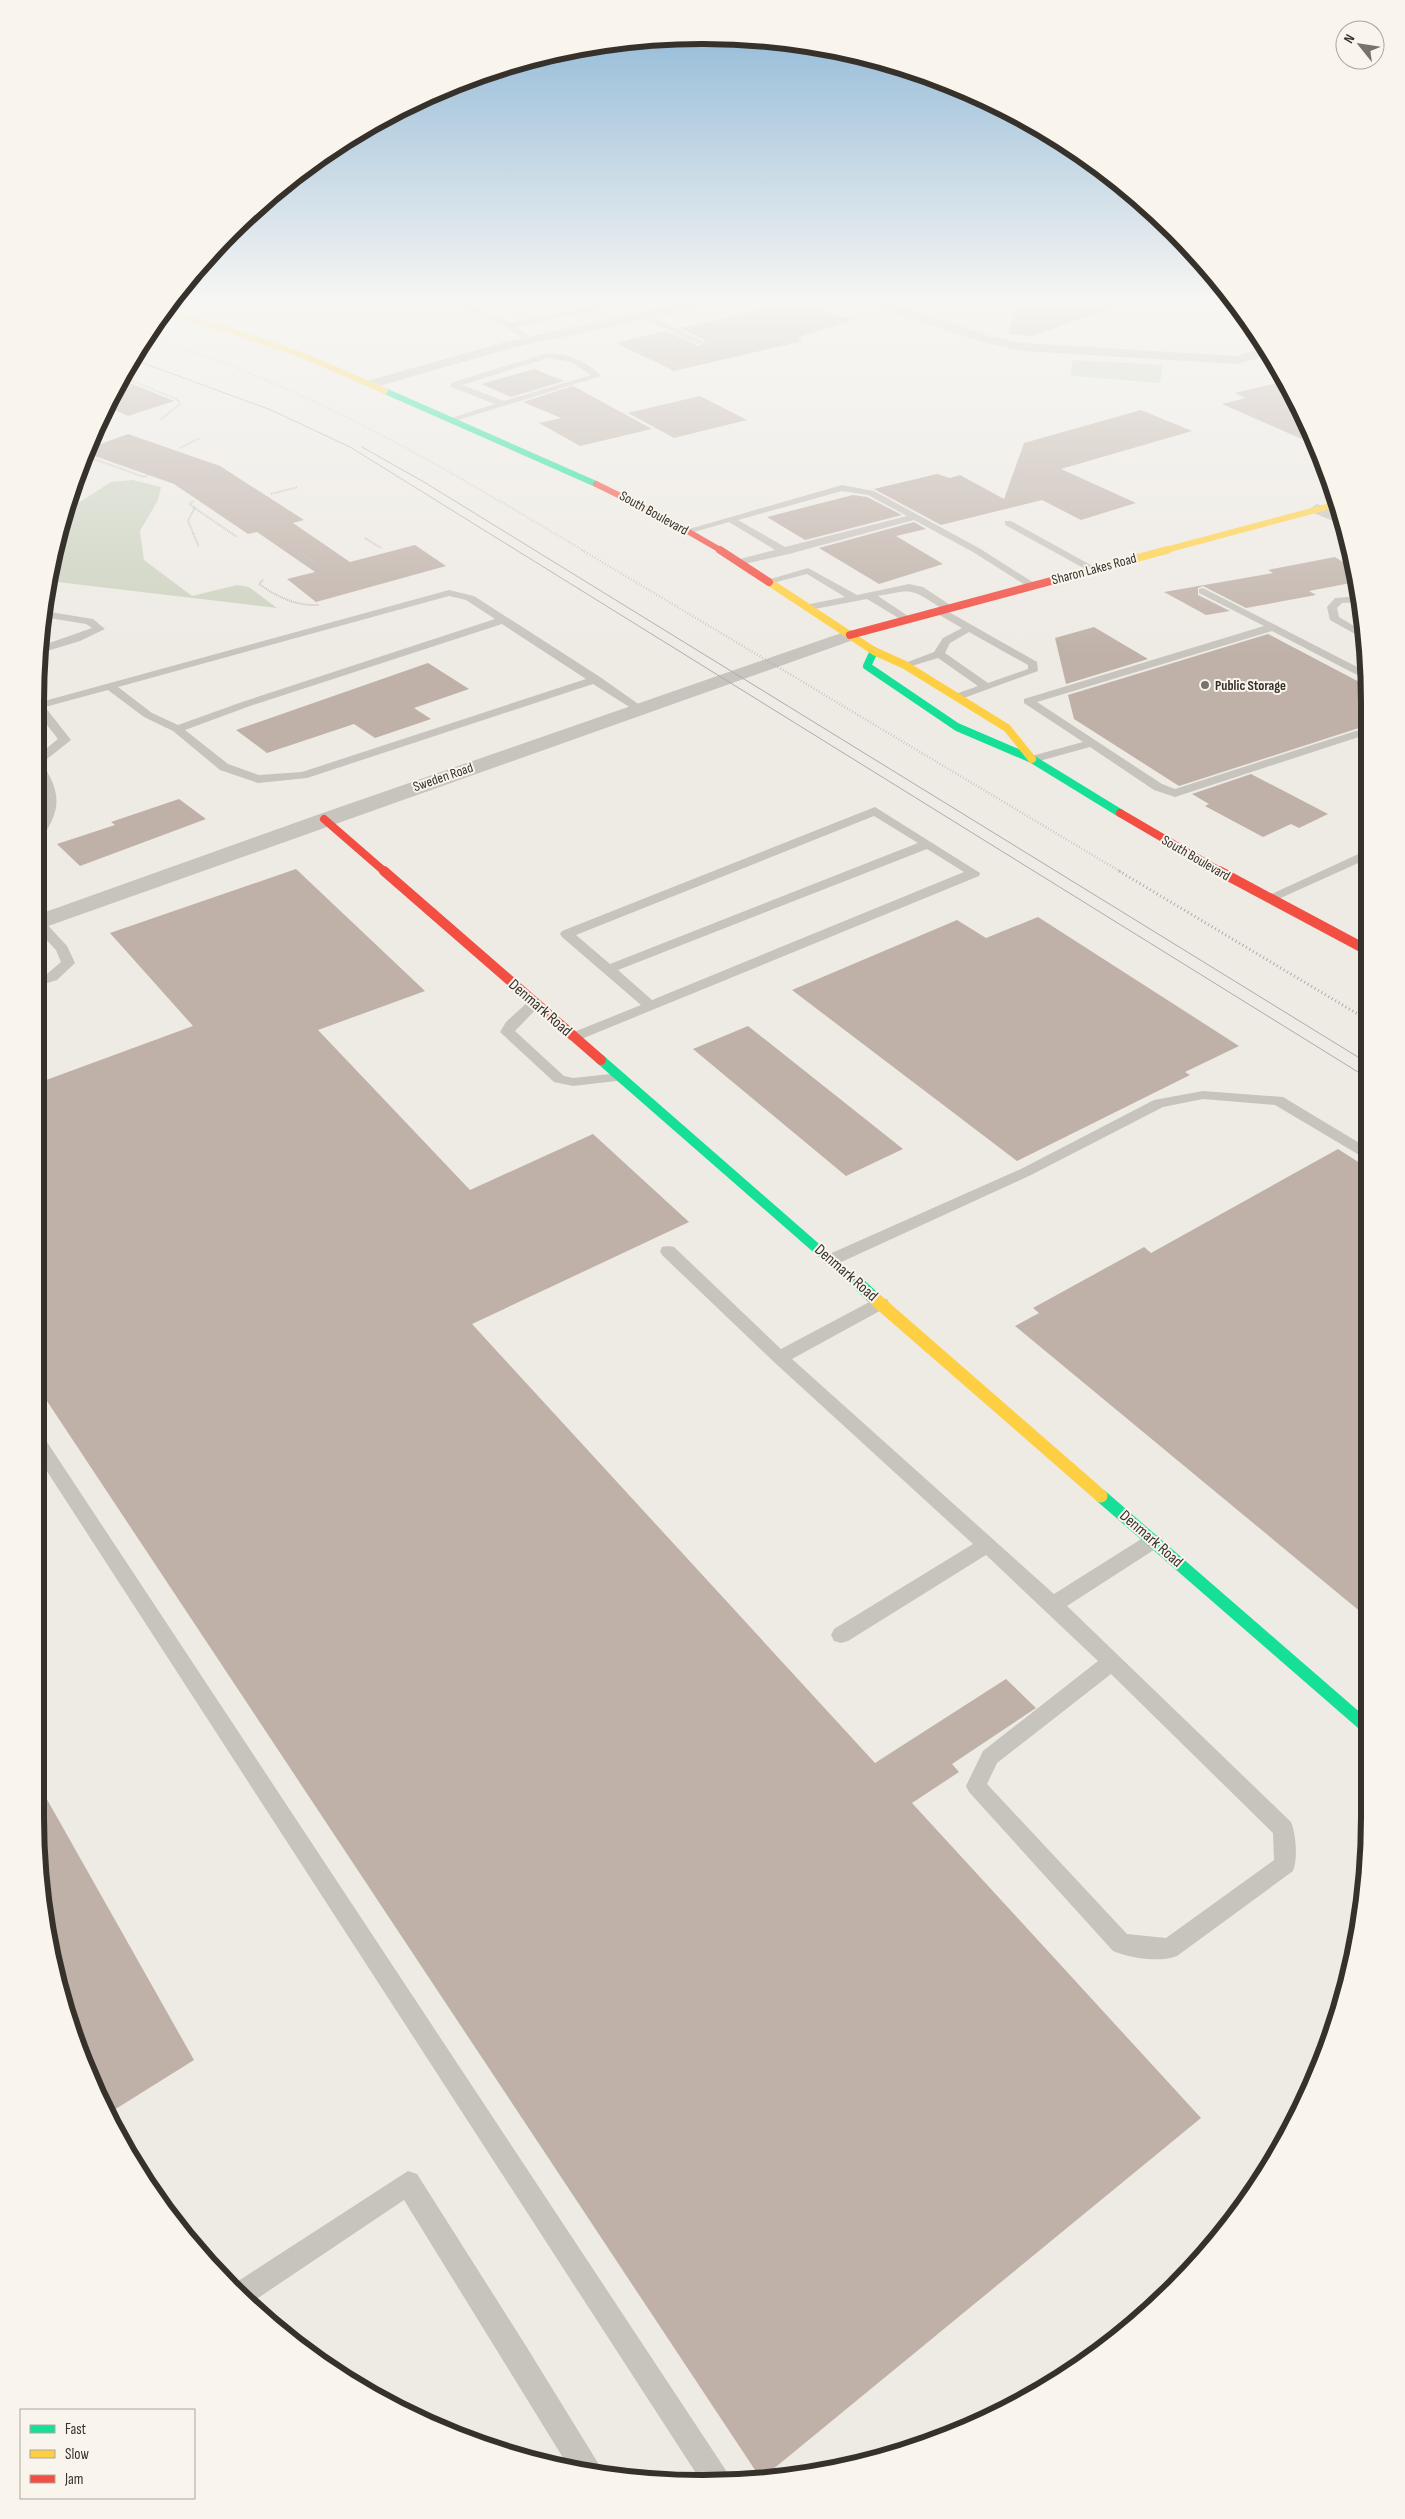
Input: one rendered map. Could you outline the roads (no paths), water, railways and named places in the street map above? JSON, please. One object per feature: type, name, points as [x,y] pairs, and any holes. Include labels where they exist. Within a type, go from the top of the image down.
[{"type":"main road","name":"South Boulevard","points":[[453,420],[620,494],[740,562],[874,651],[905,665],[1007,728],[1032,759]]},
{"type":"main road","name":"Sharon Lakes Road","points":[[850,635],[1331,505]]},
{"type":"main road","name":"South Boulevard","points":[[874,651],[867,666],[957,727],[1032,759],[1179,848],[1361,946]]},
{"type":"main road","name":"Denmark Road","points":[[324,819],[1361,1722]]},
{"type":"street","points":[[1317,508],[1334,516]]},
{"type":"street","name":"Sweden Road","points":[[44,921],[324,819],[850,635]]},
{"type":"lane","points":[[687,531],[842,488],[871,493],[976,550],[1034,586]]},
{"type":"lane","points":[[740,562],[786,552],[915,517]]},
{"type":"lane","points":[[730,519],[786,552]]},
{"type":"lane","points":[[1008,523],[1093,569]]},
{"type":"lane","points":[[769,581],[808,571],[855,598]]},
{"type":"lane","points":[[809,607],[909,587],[919,589],[970,628],[1033,664],[1033,671],[957,697]]},
{"type":"lane","points":[[1203,591],[1360,674]]},
{"type":"lane","points":[[44,704],[449,593],[470,598],[638,708]]},
{"type":"lane","points":[[869,595],[907,620]]},
{"type":"lane","points":[[1353,599],[1339,600],[1332,607],[1334,618],[1357,632]]},
{"type":"lane","points":[[46,648],[100,629],[89,621],[49,615]]},
{"type":"lane","points":[[177,729],[246,704],[504,620]]},
{"type":"lane","points":[[1273,627],[1028,701],[1158,787],[1175,793],[1361,732]]},
{"type":"lane","points":[[939,654],[940,647],[949,638],[970,628]]},
{"type":"lane","points":[[905,665],[939,654]]},
{"type":"lane","points":[[939,654],[987,687]]},
{"type":"lane","points":[[110,686],[148,715],[177,729],[224,767],[258,779],[303,775],[596,679]]},
{"type":"lane","points":[[44,714],[65,740],[44,756]]},
{"type":"lane","points":[[1032,759],[1094,743]]},
{"type":"lane","points":[[44,775],[50,784],[52,813],[44,825]]},
{"type":"lane","points":[[651,1006],[567,934],[875,811],[974,873]]},
{"type":"lane","points":[[609,969],[928,844]]},
{"type":"lane","points":[[1269,898],[1361,857]]},
{"type":"lane","points":[[574,1037],[974,873]]},
{"type":"lane","points":[[44,930],[62,949],[68,963],[52,977],[44,980]]},
{"type":"lane","points":[[535,1003],[511,1025],[507,1032],[559,1079],[573,1082],[620,1077]]},
{"type":"lane","points":[[831,1260],[1026,1172],[1159,1103],[1203,1095],[1278,1100],[1361,1151]]},
{"type":"lane","points":[[668,1251],[780,1358],[1053,1605],[1283,1829],[1285,1864],[1169,1949],[1121,1944],[976,1786],[990,1757],[1111,1662]]},
{"type":"lane","points":[[780,1358],[880,1304]]},
{"type":"lane","points":[[44,1452],[712,2475]]},
{"type":"lane","points":[[1053,1605],[1153,1541]]},
{"type":"lane","points":[[841,1635],[987,1545]]},
{"type":"lane","points":[[246,2291],[408,2183],[517,2355],[583,2464]]},
{"type":"tram line","points":[[291,420],[350,447],[1361,1074]]},
{"type":"tram line","points":[[362,447],[424,482],[1361,1059]]},
{"type":"railway","points":[[351,420],[425,459],[584,551]]},
{"type":"railway","points":[[582,550],[1121,872]]},
{"type":"railway","points":[[1119,871],[1361,1016]]},
{"type":"place","name":"Public Storage","points":[[1205,685]]}]
